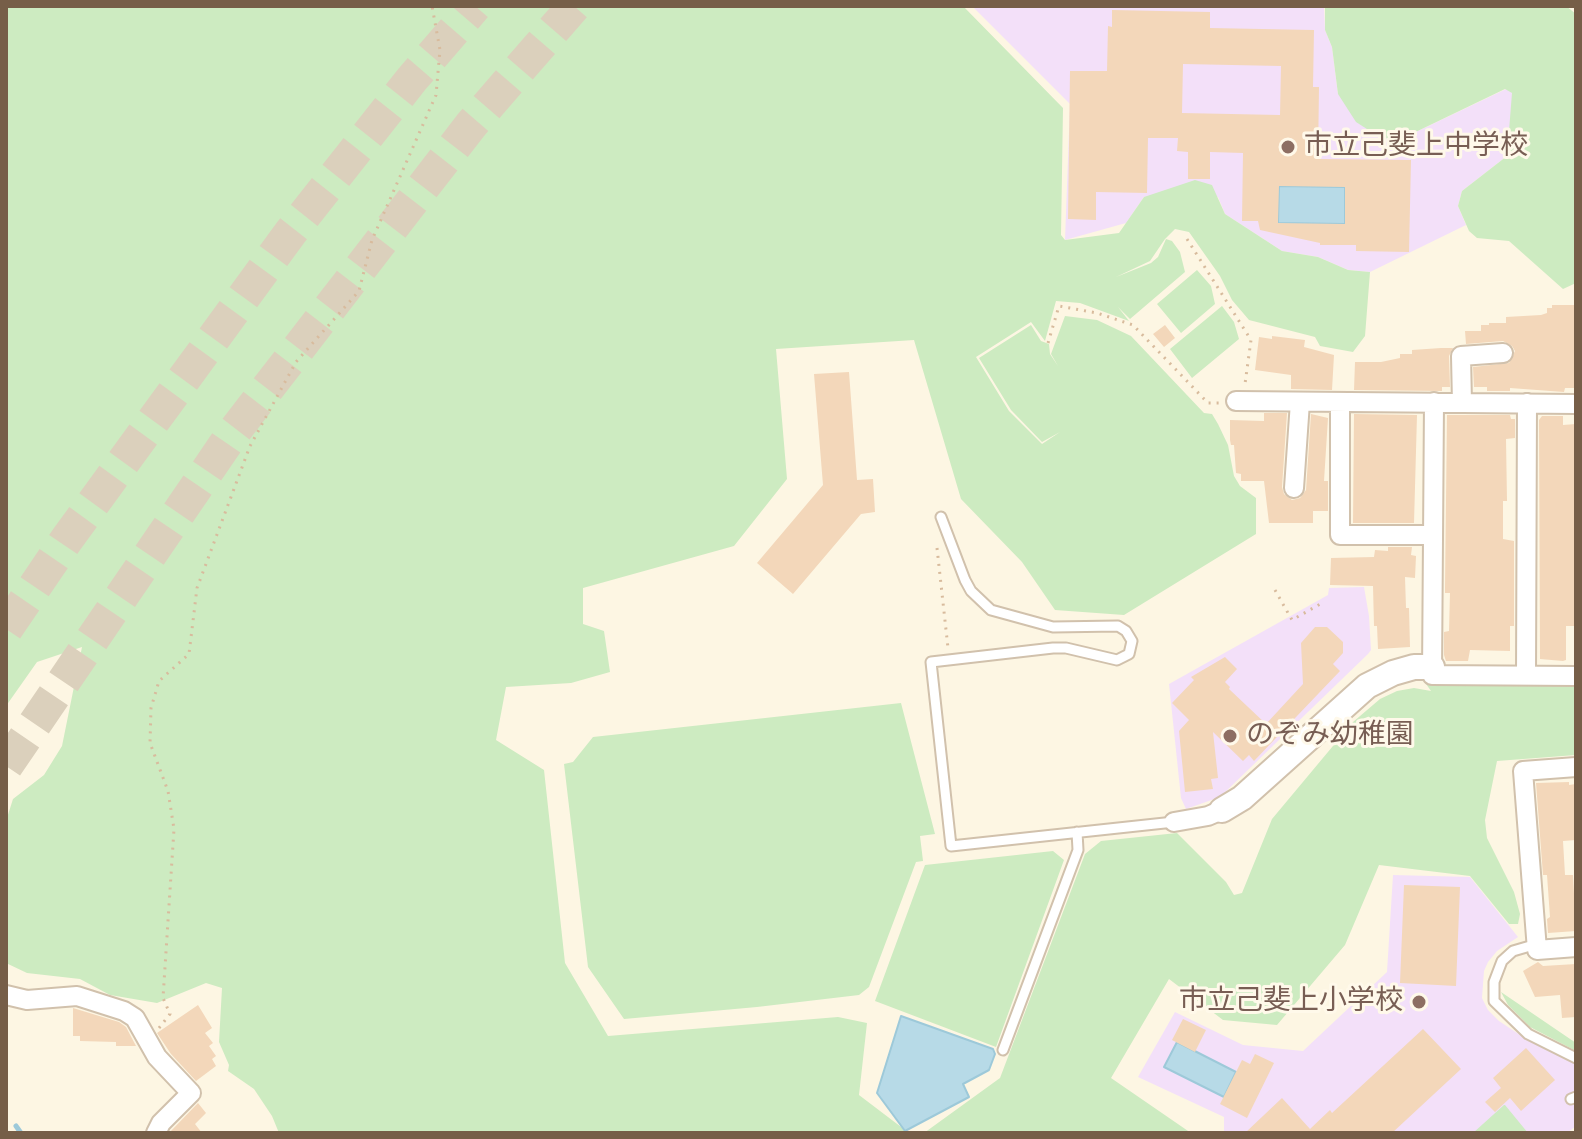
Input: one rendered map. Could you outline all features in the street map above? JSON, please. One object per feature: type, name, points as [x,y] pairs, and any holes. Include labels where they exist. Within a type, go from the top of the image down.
[{"type":"street","points":[[1462,403],[1461,356],[1503,353]]},
{"type":"street","points":[[1240,401],[1576,404]]},
{"type":"street","points":[[1294,488],[1300,402]]},
{"type":"street","points":[[1340,402],[1340,535],[1433,535]]},
{"type":"street","points":[[1434,402],[1432,675],[1576,676]]},
{"type":"street","points":[[1526,675],[1527,403]]},
{"type":"street","points":[[1174,822],[1208,816],[1242,798],[1367,686],[1393,673],[1414,667],[1432,667]]},
{"type":"street","points":[[1576,767],[1523,771],[1537,950],[1576,947]]},
{"type":"street","points":[[6,995],[27,1000],[54,996],[84,998],[130,1014],[147,1036],[157,1057],[191,1093],[161,1123],[156,1133]]},
{"type":"lane","points":[[941,517],[971,591],[991,610],[1053,627],[1118,626],[1126,631],[1132,641],[1129,654],[1117,660],[1053,648],[931,662],[951,846],[1174,822]]},
{"type":"lane","points":[[1003,1050],[1078,850],[1077,832]]},
{"type":"lane","points":[[1537,944],[1513,951],[1502,961],[1494,982],[1494,1001],[1528,1034],[1576,1058]]},
{"type":"path","points":[[147,1036],[164,1025],[170,1014],[163,998],[174,829],[168,791],[150,743],[151,708],[159,681],[189,654],[197,588],[250,446],[296,362],[359,291],[372,240],[436,95],[440,50],[432,6]]},
{"type":"path","points":[[1187,239],[1251,340],[1240,401]]},
{"type":"path","points":[[1048,343],[1059,306],[1097,313],[1133,325],[1208,403]]},
{"type":"path","points":[[938,556],[948,650]]},
{"type":"path","points":[[1275,590],[1292,620],[1322,603]]},
{"type":"shaded area","name":"市立己斐上中学校","points":[[972,6],[1324,6],[1325,30],[1332,47],[1338,94],[1401,139],[1506,89],[1513,93],[1507,156],[1462,191],[1458,206],[1466,225],[1370,272],[1348,270],[1318,257],[1282,251],[1225,214],[1218,197],[1144,197],[1126,223],[1065,240],[1070,104]]},
{"type":"shaded area","name":"のぞみ幼稚園","points":[[1364,587],[1369,616],[1371,650],[1368,654],[1220,797],[1186,809],[1181,798],[1169,684],[1328,595],[1329,588]]},
{"type":"shaded area","name":"市立己斐上小学校","points":[[1393,875],[1470,877],[1518,937],[1497,951],[1488,962],[1484,971],[1482,998],[1499,1021],[1526,1039],[1576,1063],[1576,1126],[1567,1133],[1224,1133],[1224,1117],[1138,1077],[1175,1012],[1243,1045],[1303,1051],[1387,972]]},
{"type":"green space","points":[[6,6],[963,6],[1063,108],[1061,235],[1065,240],[1119,233],[1144,197],[1195,180],[1212,185],[1225,214],[1282,251],[1318,257],[1348,270],[1370,272],[1365,336],[1353,352],[1320,346],[1315,337],[1249,320],[1232,300],[1220,276],[1189,232],[1175,229],[1165,239],[1150,261],[1116,277],[1151,263],[1158,257],[1166,239],[1172,241],[1180,252],[1185,272],[1130,319],[1118,307],[1129,321],[1080,303],[1056,301],[1045,341],[1031,322],[976,357],[1009,411],[1042,444],[1060,432],[1042,442],[1011,410],[979,358],[1031,325],[1041,341],[1049,344],[1050,354],[1058,366],[1051,354],[1065,316],[1097,320],[1131,336],[1204,413],[1212,414],[1218,424],[1228,445],[1234,476],[1240,486],[1256,498],[1256,534],[1124,615],[1055,610],[1022,562],[961,499],[914,340],[776,349],[787,479],[734,546],[583,588],[583,624],[604,631],[610,672],[571,683],[506,687],[496,740],[544,770],[565,963],[608,1036],[838,1017],[867,1023],[859,1095],[909,1133],[279,1133],[254,1089],[228,1071],[229,1065],[219,1042],[222,988],[206,983],[157,1003],[110,995],[80,979],[27,973],[6,963],[6,821],[13,799],[44,775],[62,746],[82,647],[37,662],[6,706]]},
{"type":"green space","points":[[1325,6],[1566,6],[1576,14],[1576,283],[1563,289],[1509,241],[1477,238],[1469,231],[1458,206],[1462,191],[1507,156],[1512,93],[1505,89],[1401,139],[1381,138],[1356,122],[1338,94],[1332,47],[1325,30]]},
{"type":"green space","points":[[1197,270],[1211,286],[1215,304],[1181,333],[1157,304]]},
{"type":"green space","points":[[1222,306],[1234,322],[1239,339],[1192,378],[1170,349]]},
{"type":"green space","points":[[1424,681],[1576,682],[1576,755],[1497,761],[1485,820],[1487,838],[1514,892],[1520,914],[1518,924],[1509,924],[1470,876],[1379,865],[1345,945],[1277,1025],[1223,1020],[1169,979],[1111,1078],[1191,1133],[924,1133],[1000,1078],[1085,854],[1101,841],[1177,833],[1226,882],[1234,895],[1242,893],[1272,819],[1353,722],[1380,699],[1397,691],[1414,688],[1431,691]]},
{"type":"green space","points":[[901,703],[935,834],[920,836],[923,861],[916,862],[869,987],[859,995],[624,1019],[588,967],[564,764],[573,762],[593,737]]},
{"type":"green space","points":[[1053,851],[1064,860],[996,1047],[875,1001],[925,865]]},
{"type":"green space","points":[[1501,992],[1576,1043],[1576,1051],[1530,1027],[1508,1005]]},
{"type":"green space","points":[[1504,1105],[1528,1133],[1473,1133]]},
{"type":"water","points":[[1279,186],[1345,187],[1345,224],[1278,223]]},
{"type":"water","points":[[901,1016],[993,1049],[995,1054],[989,1070],[963,1084],[969,1097],[905,1131],[877,1093]]},
{"type":"water","points":[[1177,1042],[1236,1072],[1224,1097],[1164,1067]]},
{"type":"building","points":[[1112,10],[1210,12],[1210,28],[1314,30],[1313,87],[1319,87],[1318,159],[1411,160],[1409,252],[1356,251],[1356,245],[1320,245],[1260,230],[1258,221],[1242,221],[1243,153],[1210,152],[1210,179],[1188,179],[1188,152],[1177,151],[1178,138],[1148,138],[1147,193],[1096,192],[1096,220],[1068,219],[1070,71],[1107,71],[1108,26],[1112,27]],"holes":[[[1183,64],[1281,66],[1280,115],[1182,113]],[[1279,186],[1345,187],[1345,224],[1278,223]]]},
{"type":"building","points":[[1552,305],[1576,305],[1576,388],[1565,388],[1564,392],[1510,388],[1510,391],[1487,391],[1487,387],[1474,387],[1473,367],[1509,363],[1515,351],[1503,341],[1466,344],[1465,331],[1481,331],[1481,325],[1489,323],[1506,323],[1506,317],[1541,315],[1547,313],[1547,308],[1552,308]]},
{"type":"building","points":[[1165,325],[1175,338],[1164,347],[1153,334]]},
{"type":"building","points":[[1272,336],[1305,340],[1304,347],[1334,355],[1332,390],[1291,389],[1291,375],[1255,370],[1259,337],[1272,339]]},
{"type":"building","points":[[1453,348],[1449,356],[1450,387],[1442,387],[1442,391],[1354,390],[1355,362],[1400,358],[1400,354],[1412,354],[1412,350]]},
{"type":"building","points":[[849,372],[857,480],[873,479],[875,512],[861,514],[793,594],[757,563],[823,485],[814,374]]},
{"type":"building","points":[[1264,413],[1287,413],[1282,487],[1284,494],[1292,500],[1300,498],[1306,490],[1311,414],[1328,418],[1324,481],[1328,481],[1328,511],[1313,511],[1313,523],[1269,523],[1264,481],[1241,481],[1241,474],[1236,473],[1230,420],[1264,421]]},
{"type":"building","points":[[1354,414],[1417,415],[1414,523],[1353,523]]},
{"type":"building","points":[[1447,415],[1510,415],[1511,419],[1515,419],[1515,438],[1506,439],[1507,501],[1503,501],[1503,539],[1514,541],[1514,626],[1510,626],[1510,651],[1470,650],[1468,661],[1446,661],[1444,655],[1444,632],[1449,631],[1450,593],[1445,593]]},
{"type":"building","points":[[1542,416],[1563,416],[1563,425],[1576,424],[1576,626],[1566,626],[1566,660],[1563,661],[1540,659],[1539,420]]},
{"type":"building","points":[[1388,547],[1412,547],[1411,555],[1416,556],[1415,578],[1405,577],[1410,647],[1378,649],[1373,586],[1330,585],[1331,558],[1374,557],[1375,550],[1388,551]]},
{"type":"building","points":[[1315,627],[1327,627],[1343,642],[1343,653],[1333,664],[1340,671],[1254,761],[1249,755],[1243,761],[1213,732],[1218,778],[1211,779],[1213,789],[1185,792],[1179,731],[1189,720],[1172,703],[1194,680],[1191,677],[1225,657],[1237,669],[1225,682],[1229,689],[1266,724],[1303,684],[1301,643]]},
{"type":"building","points":[[1569,782],[1569,785],[1576,784],[1576,840],[1563,841],[1565,875],[1573,875],[1576,931],[1548,933],[1547,875],[1543,875],[1536,783]]},
{"type":"building","points":[[1404,885],[1460,887],[1456,986],[1400,983]]},
{"type":"building","points":[[1538,962],[1543,966],[1576,964],[1576,1017],[1562,1018],[1560,995],[1535,997],[1523,971]]},
{"type":"building","points":[[198,1005],[212,1028],[205,1033],[213,1043],[209,1046],[216,1056],[212,1059],[216,1066],[196,1081],[157,1033]]},
{"type":"building","points":[[73,1008],[119,1022],[126,1027],[136,1046],[80,1041],[80,1036],[73,1036]]},
{"type":"building","points":[[1183,1019],[1206,1030],[1195,1052],[1172,1040]]},
{"type":"building","points":[[1423,1029],[1461,1069],[1392,1133],[1245,1133],[1282,1098],[1310,1129],[1330,1110],[1332,1113]]},
{"type":"building","points":[[1526,1048],[1555,1080],[1521,1111],[1510,1098],[1495,1112],[1485,1102],[1501,1088],[1493,1078]]},
{"type":"building","points":[[1255,1054],[1274,1063],[1247,1118],[1220,1104],[1242,1060],[1250,1064]]},
{"type":"building","points":[[198,1103],[206,1113],[195,1124],[202,1133],[169,1133]]},
{"type":"waterway","points":[[16,1126],[21,1133]]},
{"type":"tunnel","points":[[6,629],[67,539],[291,232],[412,79],[475,6]]},
{"type":"tunnel","points":[[6,766],[233,433],[471,125],[574,6]]},
{"type":"place","name":"市立己斐上中学校","points":[[1288,147]]},
{"type":"place","name":"のぞみ幼稚園","points":[[1230,736]]},
{"type":"place","name":"市立己斐上小学校","points":[[1419,1002]]}]
